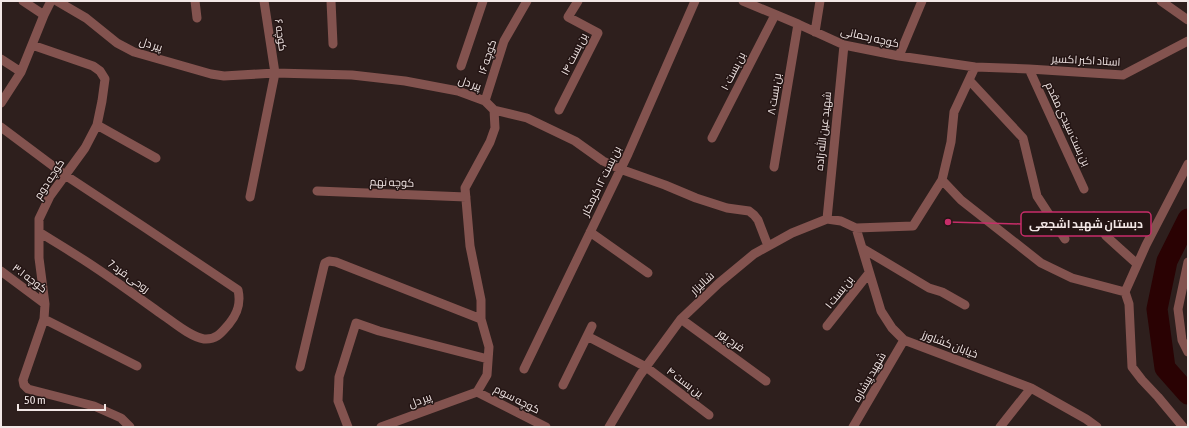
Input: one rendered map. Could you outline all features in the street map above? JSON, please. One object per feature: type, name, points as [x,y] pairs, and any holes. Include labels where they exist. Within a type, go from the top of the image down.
[{"type":"street","points":[[23,1],[44,15]]},
{"type":"street","points":[[1,103],[21,72],[51,1]]},
{"type":"street","name":"پیر دل","points":[[57,1],[86,18],[117,44],[134,52],[211,74],[224,76],[274,73],[352,75],[405,81],[458,91],[485,101],[494,110]]},
{"type":"street","points":[[195,1],[197,18]]},
{"type":"street","name":"کوچه ۶","points":[[250,197],[274,73],[264,1]]},
{"type":"street","points":[[331,1],[333,44]]},
{"type":"street","points":[[461,66],[483,1]]},
{"type":"street","name":"کوچه ۱۶","points":[[485,101],[504,41],[528,1]]},
{"type":"street","name":"بن بست ۱۴","points":[[559,110],[598,33],[568,17],[578,1]]},
{"type":"street","name":"بن بست ۱۲ کرمکار","points":[[524,369],[620,169],[695,1]]},
{"type":"street","name":"کوچه رحمانی","points":[[743,1],[844,45],[899,56],[975,67]]},
{"type":"street","points":[[815,32],[820,1]]},
{"type":"street","points":[[899,56],[922,1]]},
{"type":"street","points":[[1161,1],[1188,20]]},
{"type":"street","name":"بن بست ۱۰","points":[[712,138],[774,15]]},
{"type":"street","name":"بن بست ۸","points":[[774,167],[798,24]]},
{"type":"street","name":"استاد اکبر اکسیر","points":[[975,67],[1123,75],[1188,41]]},
{"type":"street","name":"کوچه دوم","points":[[32,45],[93,66],[100,71],[105,78],[97,125],[85,148],[50,196],[39,219],[39,258],[45,304],[44,319],[23,380],[24,385],[28,389],[38,390],[94,406],[121,423]]},
{"type":"street","name":"شهید عین الله زاده","points":[[827,219],[844,45]]},
{"type":"street","points":[[1,59],[21,72]]},
{"type":"street","points":[[827,219],[841,221],[856,228],[912,226],[942,180],[951,142],[954,112],[975,67]]},
{"type":"street","name":"بن بست سیدی مقدم","points":[[1029,69],[1084,189]]},
{"type":"street","points":[[969,80],[1023,138],[1037,196],[1065,239]]},
{"type":"street","points":[[477,392],[488,375],[489,347],[481,319],[480,300],[470,246],[465,188],[490,142],[495,128],[494,110],[527,118],[575,141],[603,161],[620,169],[696,198],[727,208],[750,211],[758,220],[768,246]]},
{"type":"street","points":[[97,125],[156,158]]},
{"type":"street","points":[[1,126],[65,175]]},
{"type":"street","points":[[1183,427],[1132,367],[1128,304],[1125,292],[1146,245],[1188,164]]},
{"type":"street","name":"روحی فرد 7","points":[[39,232],[95,267],[196,337],[205,339],[214,338],[221,333],[236,312],[240,298],[238,290],[65,175]]},
{"type":"street","points":[[942,180],[961,200],[1040,262],[1072,278],[1125,292]]},
{"type":"street","name":"کوچه نهم","points":[[317,191],[466,197]]},
{"type":"street","points":[[1094,216],[1106,236],[1137,264]]},
{"type":"street","name":"شالیزار","points":[[609,427],[646,367],[682,319],[725,278],[754,254],[792,232],[827,219]]},
{"type":"street","name":"خیابان کشاورز","points":[[856,228],[881,311],[892,328],[904,340],[1031,388],[1086,419],[1097,427]]},
{"type":"street","points":[[590,232],[648,272]]},
{"type":"street","points":[[862,248],[929,288],[942,292],[965,305]]},
{"type":"street","points":[[300,367],[324,266],[325,263],[329,261],[336,262],[481,319]]},
{"type":"street","points":[[1188,262],[1178,309],[1182,340],[1188,352]]},
{"type":"street","name":"کوچه ۳.۱","points":[[1,271],[45,304]]},
{"type":"street","name":"بن بست ۱","points":[[827,326],[869,273]]},
{"type":"street","points":[[44,319],[137,366]]},
{"type":"street","name":"فرج پور","points":[[682,319],[766,381]]},
{"type":"street","points":[[348,427],[338,401],[339,377],[356,323],[380,331],[488,360]]},
{"type":"street","points":[[563,385],[592,326]]},
{"type":"street","name":"ین بست ۴","points":[[587,336],[646,367],[710,415]]},
{"type":"street","name":"شهید پیشاره","points":[[854,427],[904,340]]},
{"type":"street","points":[[1000,427],[1031,388]]},
{"type":"street","name":"پیر دل","points":[[381,427],[477,392]]},
{"type":"street","name":"کوچه سوم","points":[[477,392],[546,427]]},
{"type":"street","points":[[121,423],[130,427]]},
{"type":"waterway","points":[[1188,219],[1167,261],[1157,309],[1165,368],[1188,394]]},
{"type":"place","name":"دبستان شهید اشجعی","points":[[948,222]]}]
